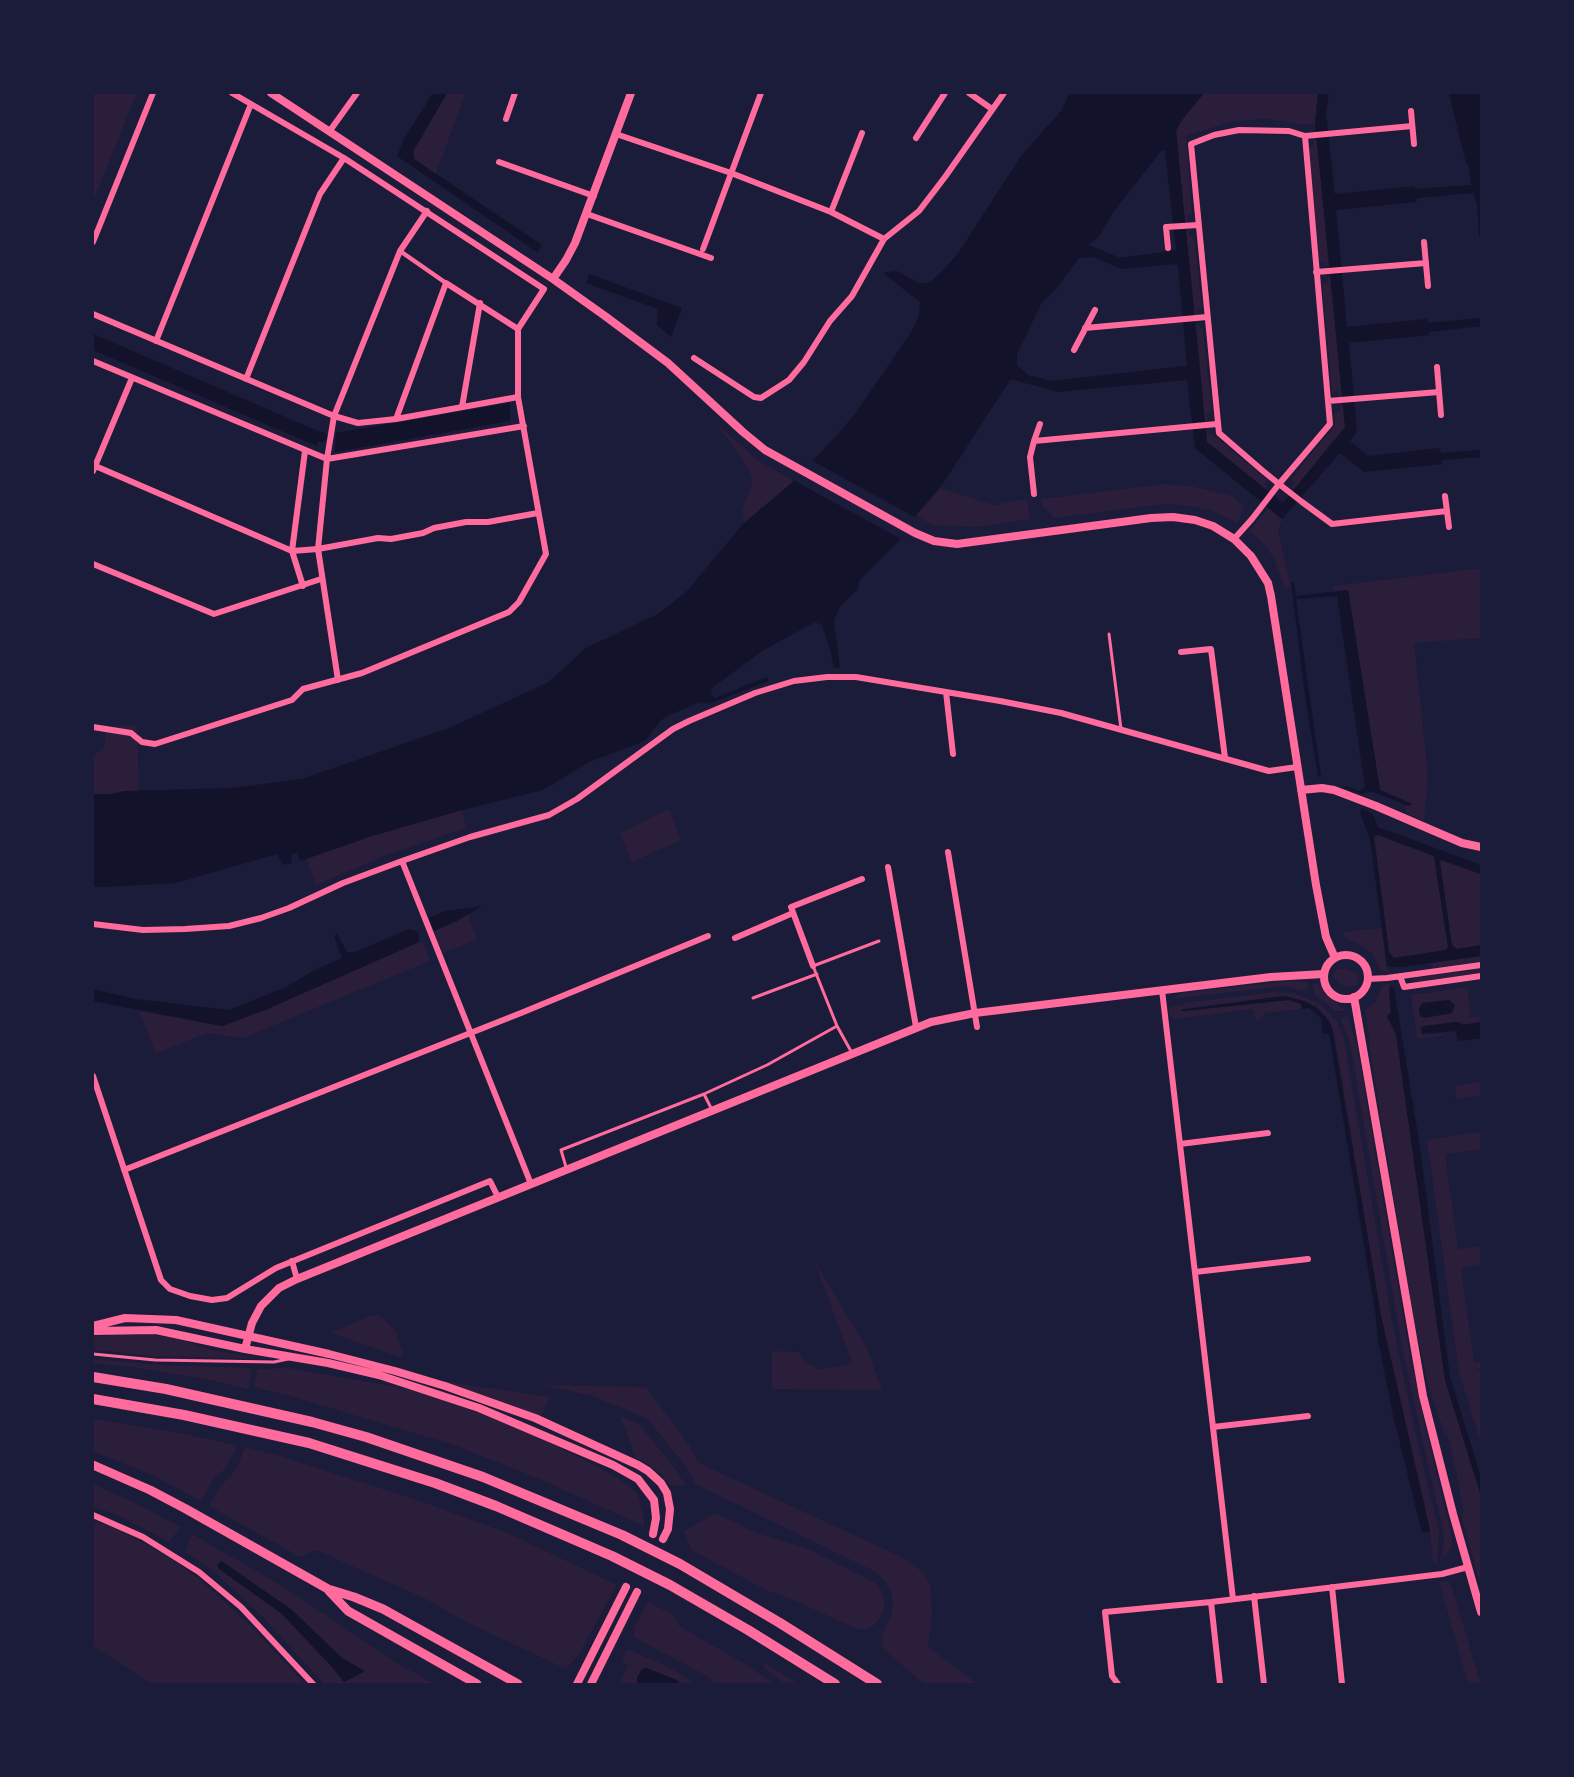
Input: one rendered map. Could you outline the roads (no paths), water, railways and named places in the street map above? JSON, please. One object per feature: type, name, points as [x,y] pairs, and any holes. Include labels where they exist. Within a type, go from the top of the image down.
[{"type":"highway","points":[[93,1377],[242,1404],[366,1437],[531,1496],[622,1535],[680,1564],[771,1617],[877,1684]]},
{"type":"highway","points":[[93,1399],[238,1426],[309,1443],[435,1483],[526,1518],[612,1556],[670,1585],[835,1684]]},
{"type":"main road","points":[[93,1465],[150,1490],[328,1589],[383,1609],[518,1684]]},
{"type":"main road","points":[[328,1589],[348,1611],[477,1684]]},
{"type":"street","points":[[93,242],[153,93]]},
{"type":"street","points":[[93,727],[131,733],[142,742],[155,744],[292,700],[303,689],[338,680],[402,657],[509,612],[519,602],[546,554],[518,397],[518,329],[544,289],[344,158],[232,93]]},
{"type":"street","points":[[271,93],[554,279],[668,363],[765,450],[915,533],[934,541],[957,544],[1173,517],[1195,520],[1213,526],[1234,539],[1251,556],[1264,577],[1271,596],[1321,915],[1326,937],[1335,958]]},
{"type":"street","points":[[329,132],[357,93]]},
{"type":"street","points":[[506,119],[515,93]]},
{"type":"street","points":[[554,279],[566,260],[587,214],[632,93]]},
{"type":"street","points":[[703,249],[760,93]]},
{"type":"street","points":[[916,138],[945,93]]},
{"type":"street","points":[[969,93],[992,109]]},
{"type":"street","points":[[694,358],[754,397],[761,398],[789,380],[804,362],[830,321],[852,296],[884,238],[919,211],[1004,93]]},
{"type":"street","points":[[156,341],[251,104]]},
{"type":"street","points":[[1411,111],[1414,144]]},
{"type":"street","points":[[1412,126],[1305,136],[1288,130],[1239,130],[1214,135],[1191,144],[1196,225],[1219,433],[1279,484],[1332,524],[1447,512]]},
{"type":"street","points":[[831,212],[862,133]]},
{"type":"street","points":[[616,134],[831,212],[884,238]]},
{"type":"street","points":[[1234,539],[1330,423],[1305,136]]},
{"type":"street","points":[[246,379],[320,194],[344,158]]},
{"type":"street","points":[[500,162],[594,196]]},
{"type":"street","points":[[338,680],[318,549],[327,459],[334,416],[400,251],[427,211]]},
{"type":"street","points":[[587,214],[711,258]]},
{"type":"street","points":[[1168,248],[1166,227],[1196,225]]},
{"type":"street","points":[[1424,242],[1428,286]]},
{"type":"street","points":[[400,251],[518,329]]},
{"type":"street","points":[[1316,272],[1426,263]]},
{"type":"street","points":[[396,419],[446,283]]},
{"type":"street","points":[[462,407],[480,303]]},
{"type":"street","points":[[1074,350],[1095,310]]},
{"type":"street","points":[[93,314],[334,416],[358,423],[396,419],[518,397]]},
{"type":"street","points":[[1085,328],[1207,318]]},
{"type":"street","points":[[93,362],[327,459],[524,426]]},
{"type":"street","points":[[1437,367],[1441,415]]},
{"type":"street","points":[[132,378],[94,467],[292,551],[391,538],[466,522],[488,522],[538,513]]},
{"type":"street","points":[[1328,401],[1439,392]]},
{"type":"street","points":[[1034,494],[1030,457],[1040,424]]},
{"type":"street","points":[[1034,441],[1217,424]]},
{"type":"street","points":[[303,586],[292,551],[305,451]]},
{"type":"street","points":[[1445,496],[1449,527]]},
{"type":"street","points":[[93,564],[214,614],[321,579]]},
{"type":"street","points":[[1180,652],[1210,649],[1226,758]]},
{"type":"street","points":[[93,924],[142,930],[203,929],[229,926],[290,908],[342,883],[402,861],[470,837],[549,815],[577,799],[656,741],[689,720],[755,693],[794,681],[827,677],[856,677],[946,695],[1061,713],[1269,771],[1297,767]]},
{"type":"street","points":[[946,695],[953,754]]},
{"type":"street","points":[[1301,790],[1322,788],[1334,790],[1462,843],[1481,848]]},
{"type":"street","points":[[948,852],[977,1027]]},
{"type":"street","points":[[402,861],[531,1184]]},
{"type":"street","points":[[888,867],[916,1027]]},
{"type":"street","points":[[813,966],[791,906],[862,879]]},
{"type":"street","points":[[735,938],[793,913]]},
{"type":"street","points":[[124,1170],[471,1033],[708,936]]},
{"type":"street","points":[[1343,955],[1356,957],[1366,966],[1368,979],[1364,990],[1354,997],[1343,998],[1333,994],[1326,985],[1324,974],[1329,963],[1335,958],[1343,955]]},
{"type":"street","points":[[1368,979],[1481,965]]},
{"type":"street","points":[[245,1349],[252,1323],[261,1306],[279,1288],[297,1279],[916,1027],[949,1017],[975,1013],[1294,974],[1324,974]]},
{"type":"street","points":[[1400,976],[1404,987],[1481,976]]},
{"type":"street","points":[[1162,990],[1233,1599]]},
{"type":"street","points":[[1354,997],[1423,1396],[1481,1612]]},
{"type":"street","points":[[93,1076],[159,1274],[165,1285],[175,1292],[220,1300],[235,1294],[276,1268],[490,1181],[498,1197]]},
{"type":"street","points":[[1180,1144],[1268,1133]]},
{"type":"street","points":[[1195,1272],[1308,1259]]},
{"type":"street","points":[[292,1261],[297,1279]]},
{"type":"street","points":[[93,1326],[126,1318],[147,1317],[176,1320],[328,1354],[444,1386],[544,1422],[628,1460],[648,1471],[661,1483],[667,1493],[670,1509],[670,1518],[663,1539]]},
{"type":"street","points":[[93,1331],[156,1330],[379,1375],[431,1391],[530,1429],[613,1465],[638,1479],[654,1500],[656,1518],[653,1534]]},
{"type":"street","points":[[1213,1427],[1308,1416]]},
{"type":"street","points":[[93,1515],[143,1537],[173,1554],[207,1578],[241,1607],[313,1684]]},
{"type":"street","points":[[1118,1684],[1112,1676],[1106,1612],[1211,1602],[1442,1574],[1468,1567]]},
{"type":"street","points":[[577,1684],[626,1587]]},
{"type":"street","points":[[1332,1587],[1342,1684]]},
{"type":"street","points":[[591,1684],[637,1592]]},
{"type":"street","points":[[1254,1596],[1264,1684]]},
{"type":"street","points":[[1211,1602],[1220,1684]]},
{"type":"lane","points":[[1110,633],[1121,729]]},
{"type":"lane","points":[[852,1053],[837,1026],[813,966],[879,941]]},
{"type":"lane","points":[[753,998],[817,974]]},
{"type":"lane","points":[[567,1169],[561,1150],[704,1094],[767,1065],[837,1026]]},
{"type":"lane","points":[[704,1094],[712,1110]]},
{"type":"lane","points":[[93,1354],[155,1360],[274,1362],[294,1358]]},
{"type":"waterway","points":[[303,432],[322,437]]}]
